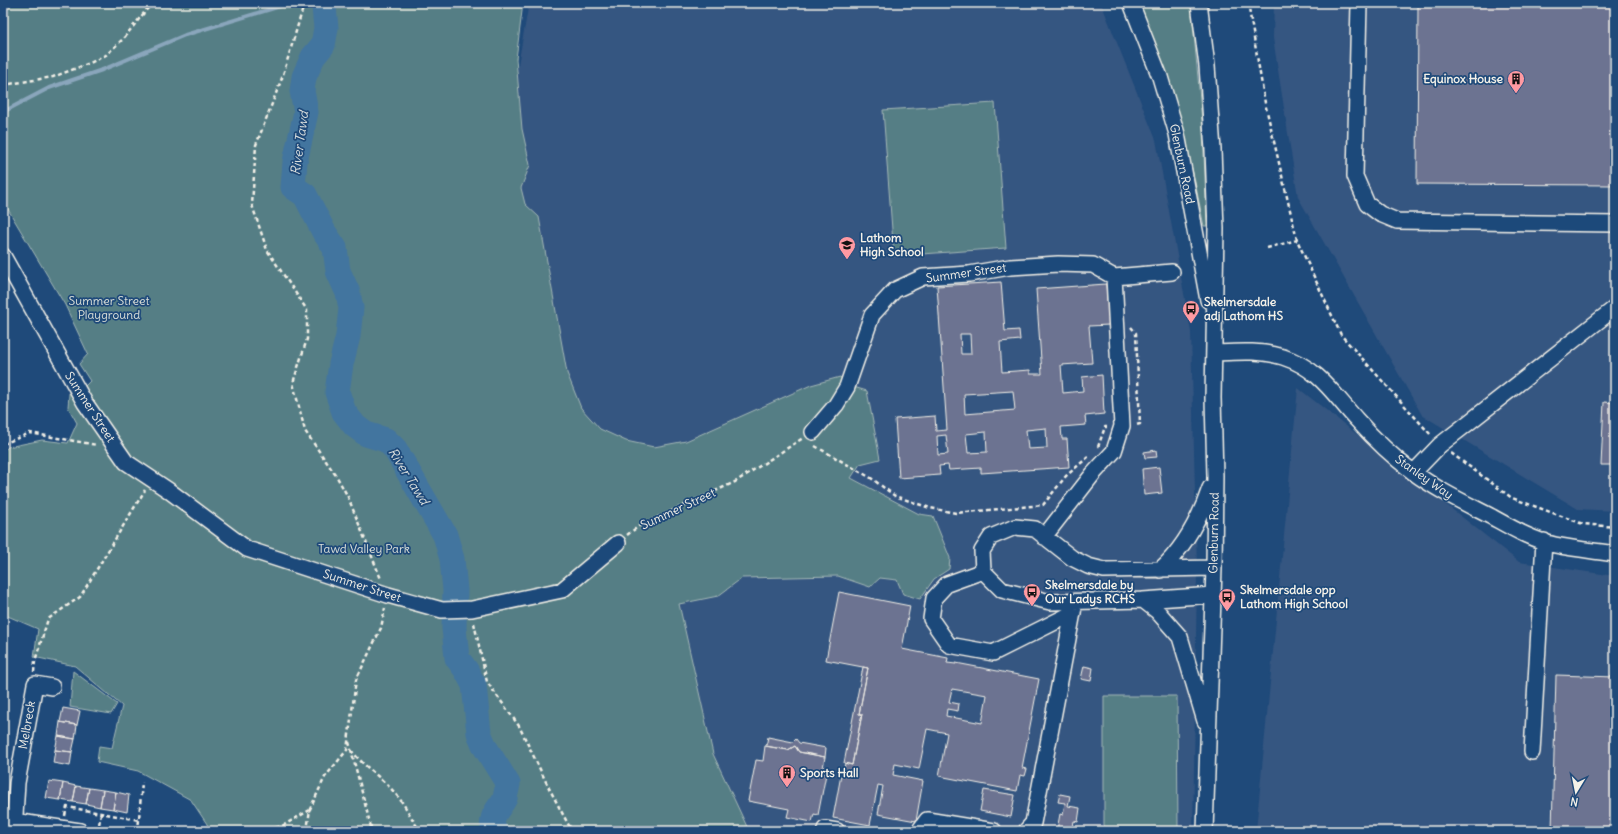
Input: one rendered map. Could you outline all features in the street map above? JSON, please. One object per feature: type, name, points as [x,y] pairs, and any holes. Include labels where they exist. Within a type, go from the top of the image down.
[{"type":"street","name":"Glenburn Road","points":[[1131,3],[1160,77],[1177,134],[1214,330]]},
{"type":"street","name":"Glenburn Road","points":[[1199,3],[1207,66],[1213,150],[1216,228],[1213,398],[1215,476],[1214,568],[1205,831]]},
{"type":"street","points":[[1360,3],[1355,176],[1366,204],[1380,214],[1396,221],[1615,224]]},
{"type":"street","name":"Summer Street","points":[[3,256],[85,403],[126,462],[248,549],[388,595],[442,610],[472,609],[562,590],[618,543]]},
{"type":"street","name":"Summer Street","points":[[813,432],[836,404],[847,387],[872,315],[895,290],[924,277],[969,274],[1010,267],[1058,264],[1093,265],[1114,277]]},
{"type":"street","points":[[1044,537],[1114,451],[1122,426],[1114,277],[1172,272]]},
{"type":"street","points":[[1414,472],[1440,445],[1615,308]]},
{"type":"street","name":"Stanley Way","points":[[1214,353],[1258,352],[1283,357],[1312,370],[1330,386],[1357,420],[1387,450],[1414,472],[1457,499],[1527,535],[1555,545],[1615,554]]},
{"type":"street","points":[[1160,570],[1172,558],[1191,530],[1203,508],[1215,476]]},
{"type":"street","points":[[1213,595],[1074,606],[1050,602],[1002,590],[983,571],[982,551],[990,537],[1015,527],[1035,529],[1072,558],[1088,566],[1104,570],[1214,568]]},
{"type":"street","points":[[1532,752],[1544,541]]},
{"type":"street","points":[[983,571],[947,584],[934,598],[931,619],[949,645],[993,653],[1074,606]]},
{"type":"street","points":[[1143,600],[1157,611],[1180,637],[1208,734]]},
{"type":"street","points":[[1026,831],[1032,823],[1074,606]]},
{"type":"street","name":"Melbreck","points":[[52,688],[35,684],[10,782],[14,826],[63,828],[80,831]]},
{"type":"street","points":[[919,831],[927,820],[994,831]]},
{"type":"path","points":[[3,85],[53,77],[90,63],[106,55],[123,39],[152,3]]},
{"type":"path","points":[[303,3],[303,8],[282,78],[256,145],[252,205],[267,250],[307,310],[307,339],[293,383],[305,431],[337,477],[348,497],[388,595],[381,628],[356,680],[347,750],[325,777],[310,810],[306,831]]},
{"type":"path","points":[[1248,3],[1265,103],[1298,240],[1341,335],[1440,445],[1512,498],[1583,524],[1615,527]]},
{"type":"path","points":[[1267,248],[1298,240]]},
{"type":"path","points":[[1097,449],[1105,427],[1140,424],[1136,333],[1129,323]]},
{"type":"path","points":[[813,432],[814,446],[871,478],[895,496],[930,508],[956,513],[1043,505],[1066,476],[1092,454]]},
{"type":"path","name":"Summer Street","points":[[618,543],[639,526],[735,482],[813,432]]},
{"type":"path","points":[[3,444],[30,433],[117,449]]},
{"type":"path","points":[[35,684],[33,675],[35,661],[48,619],[80,596],[151,479]]},
{"type":"path","points":[[472,609],[486,682],[519,726],[549,788],[573,831]]},
{"type":"path","points":[[349,741],[372,831]]},
{"type":"path","points":[[351,750],[358,759],[378,775],[394,791],[404,804],[420,831]]},
{"type":"path","points":[[138,831],[142,782]]},
{"type":"path","points":[[63,828],[67,807],[140,820]]},
{"type":"path","points":[[248,831],[270,830],[284,825],[310,810]]},
{"type":"path","points":[[98,831],[101,813]]},
{"type":"shaded area","name":"Lathom High School","points":[[529,3],[1101,3],[1156,140],[1191,332],[1197,572],[1193,831],[744,831],[586,474],[500,167]]},
{"type":"shaded area","points":[[1274,3],[1615,3],[1615,511],[1578,509],[1422,415],[1298,197],[1273,38]]},
{"type":"shaded area","points":[[1298,388],[1519,562],[1615,576],[1615,831],[1256,831]]},
{"type":"green space","name":"Tawd Valley Park","points":[[3,3],[523,3],[516,59],[522,129],[530,165],[521,188],[525,204],[539,217],[567,373],[581,408],[600,429],[626,441],[654,447],[686,441],[811,385],[840,377],[850,386],[867,391],[880,459],[860,464],[851,478],[919,514],[933,516],[950,558],[949,569],[934,579],[920,599],[903,594],[897,580],[880,578],[870,587],[838,576],[742,578],[718,596],[679,604],[713,754],[749,831],[209,831],[207,824],[191,800],[138,771],[97,762],[99,746],[112,748],[122,706],[75,666],[34,657],[38,629],[3,614],[3,452],[8,447],[42,440],[68,443],[77,423],[68,407],[70,382],[77,377],[85,386],[90,381],[79,364],[88,354],[65,305],[3,201]]},
{"type":"green space","points":[[1138,3],[1191,3],[1203,132],[1207,226],[1204,226],[1194,177],[1176,106]]},
{"type":"green space","points":[[995,103],[1006,248],[894,256],[883,110]]},
{"type":"green space","points":[[73,671],[117,704],[111,714],[70,707]]},
{"type":"green space","points":[[1104,696],[1177,696],[1178,831],[1104,831]]},
{"type":"building","name":"Equinox House","points":[[1418,3],[1615,3],[1615,185],[1417,184]]},
{"type":"building","points":[[1001,282],[1005,331],[1019,330],[1020,340],[1000,342],[1002,372],[1030,370],[1030,374],[1042,374],[1036,289],[1106,284],[1109,325],[1089,326],[1092,363],[1061,365],[1063,393],[1083,391],[1082,377],[1102,375],[1104,414],[1085,416],[1086,425],[1061,427],[1062,439],[1067,439],[1069,467],[981,473],[981,468],[949,470],[948,465],[939,466],[940,475],[899,478],[895,419],[935,416],[936,431],[947,430],[937,286]],"holes":[[[960,334],[970,334],[971,354],[961,354]],[[1013,391],[1015,410],[965,414],[964,394]],[[1046,428],[1047,448],[1028,449],[1026,430]],[[986,432],[987,452],[968,453],[966,434]],[[946,435],[948,454],[938,455],[937,436]]]},
{"type":"building","points":[[1604,402],[1615,403],[1615,465],[1601,465]]},
{"type":"building","points":[[1156,450],[1157,457],[1145,458],[1144,452]]},
{"type":"building","points":[[1159,467],[1162,493],[1144,495],[1142,469]]},
{"type":"building","points":[[839,592],[910,606],[902,649],[948,658],[947,663],[956,663],[1039,679],[1022,768],[1027,769],[1025,776],[1020,775],[1017,791],[939,776],[947,733],[927,729],[919,769],[895,764],[893,775],[923,781],[916,821],[878,814],[883,786],[878,785],[870,825],[833,818],[841,775],[843,776],[845,763],[852,765],[862,714],[859,714],[868,668],[826,660]],"holes":[[[952,689],[987,695],[982,723],[946,716],[947,709],[958,711],[959,704],[949,702]]]},
{"type":"building","points":[[1084,666],[1093,668],[1091,681],[1081,679]]},
{"type":"building","points":[[863,667],[868,668],[859,714],[862,714],[852,765],[844,763]]},
{"type":"building","points":[[1556,675],[1615,677],[1615,831],[1552,831]]},
{"type":"building","points":[[63,708],[80,711],[77,725],[60,722]]},
{"type":"building","points":[[60,722],[77,725],[75,739],[58,736]]},
{"type":"building","points":[[58,736],[75,739],[72,752],[55,750]]},
{"type":"building","points":[[768,737],[793,742],[796,739],[799,743],[826,748],[825,757],[799,752],[795,746],[788,750],[766,746]]},
{"type":"building","name":"Sports Hall","points":[[765,746],[788,750],[795,746],[799,752],[825,757],[822,773],[826,774],[818,815],[814,814],[812,822],[787,817],[789,809],[748,801],[756,760],[763,761]]},
{"type":"building","points":[[55,750],[72,752],[70,766],[53,763]]},
{"type":"building","points":[[49,781],[63,783],[60,800],[46,798]]},
{"type":"building","points":[[63,783],[76,786],[73,802],[60,800]]},
{"type":"building","points":[[76,786],[89,788],[86,804],[73,802]]},
{"type":"building","points":[[89,788],[103,790],[100,807],[86,804]]},
{"type":"building","points":[[103,790],[116,792],[113,809],[100,807]]},
{"type":"building","points":[[984,790],[1015,795],[1011,817],[980,811]]},
{"type":"building","points":[[116,792],[129,795],[127,812],[113,809]]},
{"type":"building","points":[[1060,794],[1070,796],[1068,806],[1080,808],[1078,822],[1074,821],[1072,831],[1057,830],[1060,814],[1063,815],[1065,803],[1058,802]]},
{"type":"waterway","points":[[3,112],[49,88],[102,70],[185,35],[284,5]]},
{"type":"waterway","name":"River Tawd","points":[[324,7],[326,28],[323,45],[313,57],[304,77],[302,91],[306,112],[295,162],[293,187],[305,195],[324,232],[335,248],[338,271],[348,293],[351,308],[348,336],[341,364],[337,392],[344,412],[355,426],[366,434],[386,440],[395,449],[445,535],[452,559],[455,590],[454,628],[457,658],[466,670],[474,685],[479,733],[485,747],[508,784],[505,798],[493,817],[492,822],[495,831]]},
{"type":"place","name":"Equinox House","points":[[1516,94]]},
{"type":"place","name":"Lathom High School","points":[[847,260]]},
{"type":"place","name":"Skelmersdale adj Lathom HS","points":[[1191,324]]},
{"type":"place","name":"Skelmersdale by Our Ladys RCHS","points":[[1032,607]]},
{"type":"place","name":"Skelmersdale opp Lathom High School","points":[[1227,612]]},
{"type":"place","name":"Sports Hall","points":[[787,788]]},
{"type":"park label","name":"Summer Street Playground","points":[[109,308]]}]
